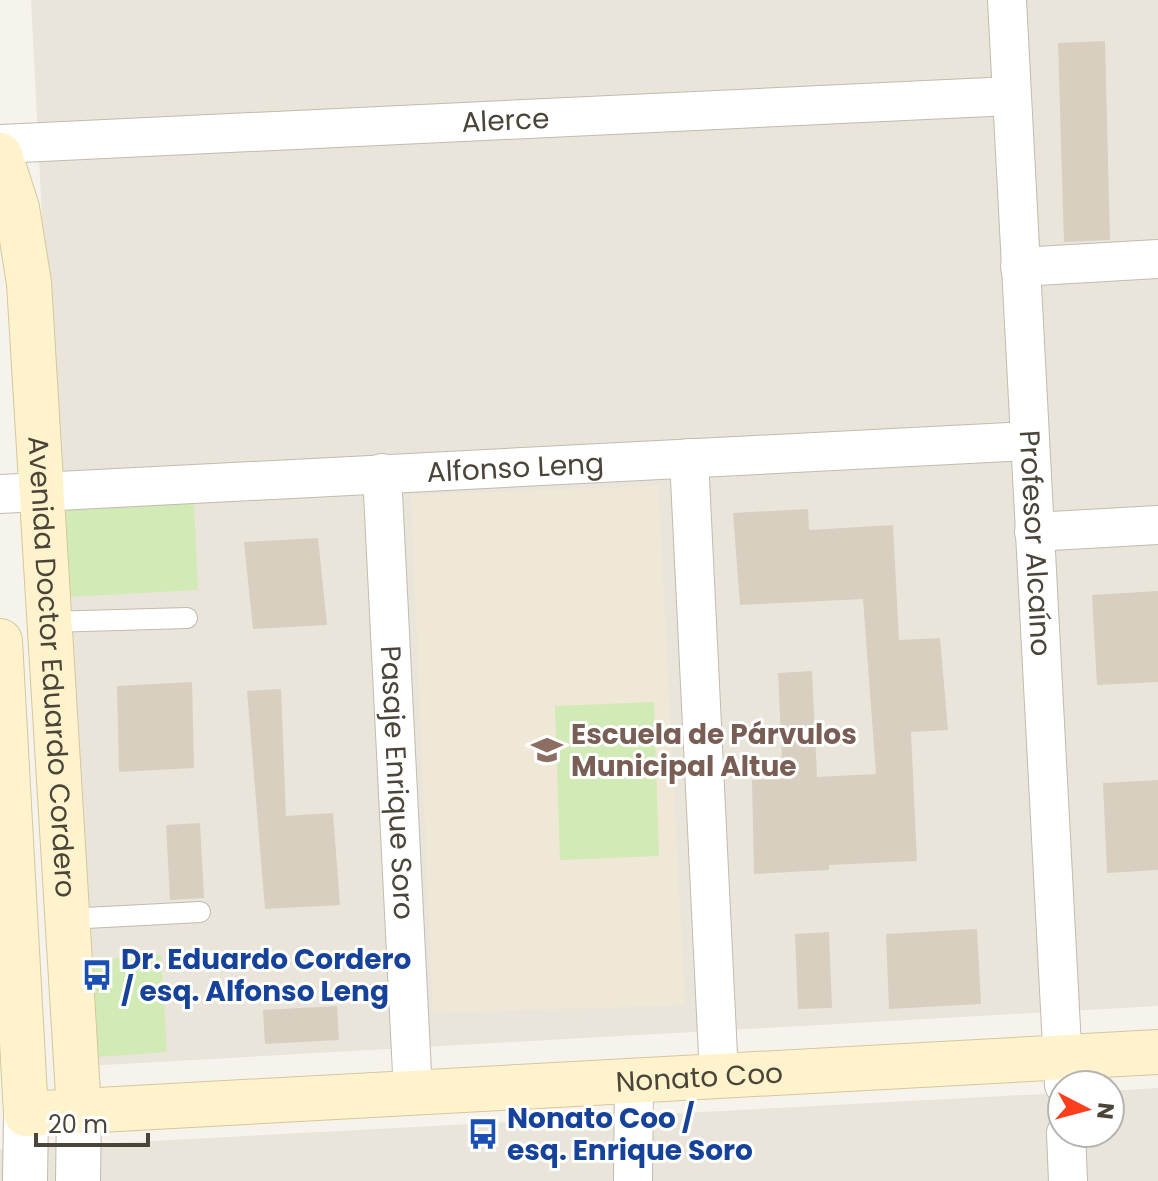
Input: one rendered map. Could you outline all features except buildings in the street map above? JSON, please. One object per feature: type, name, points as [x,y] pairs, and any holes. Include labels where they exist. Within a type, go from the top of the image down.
[{"type":"main road","name":"Avenida Doctor Eduardo Cordero","points":[[0,155],[25,245],[20,492],[49,622],[79,1111]]},
{"type":"main road","name":"Avenida Doctor Eduardo Cordero","points":[[0,641],[13,1115]]},
{"type":"main road","name":"Nonato Coo","points":[[1073,1069],[1158,1052]]},
{"type":"main road","name":"Nonato Coo","points":[[13,1115],[719,1076],[1046,1071]]},
{"type":"street","name":"Profesor Alcaíno","points":[[1006,0],[1063,1069]]},
{"type":"street","name":"Alerce","points":[[0,144],[1011,96]]},
{"type":"street","points":[[1020,267],[1158,259]]},
{"type":"street","name":"Alfonso Leng","points":[[20,492],[1029,441]]},
{"type":"street","points":[[689,458],[719,1076]]},
{"type":"street","name":"Pasaje Enrique Soro","points":[[382,473],[413,1093]]},
{"type":"street","points":[[1034,532],[1158,525]]},
{"type":"street","points":[[633,1181],[634,1081]]},
{"type":"street","name":"Avenida Doctor Eduardo Cordero","points":[[78,1181],[79,1111]]},
{"type":"street","name":"Avenida Doctor Eduardo Cordero","points":[[13,1115],[25,1181]]},
{"type":"street","points":[[1067,1149],[1068,1181]]},
{"type":"lane","points":[[49,622],[187,618]]},
{"type":"lane","points":[[67,919],[200,912]]},
{"type":"shaded area","points":[[31,0],[1158,0],[1158,1006],[85,1066]]},
{"type":"shaded area","name":"Escuela de Párvulos Municipal Altue","points":[[658,486],[685,1005],[433,1013],[411,495]]},
{"type":"shaded area","points":[[1158,1088],[1158,1181],[0,1181],[0,1149],[1046,1094],[1046,1149],[1126,1149],[1126,1090]]},
{"type":"green space","points":[[194,503],[198,590],[68,597],[63,510]]},
{"type":"green space","points":[[654,702],[659,856],[560,860],[555,706]]},
{"type":"green space","points":[[161,955],[167,1052],[96,1057],[90,960]]},
{"type":"place","name":"Escuela de Párvulos Municipal Altue","points":[[547,750]]},
{"type":"place","name":"Dr. Eduardo Cordero / esq. Alfonso Leng","points":[[97,975]]},
{"type":"place","name":"Nonato Coo / esq. Enrique Soro","points":[[483,1134]]}]
